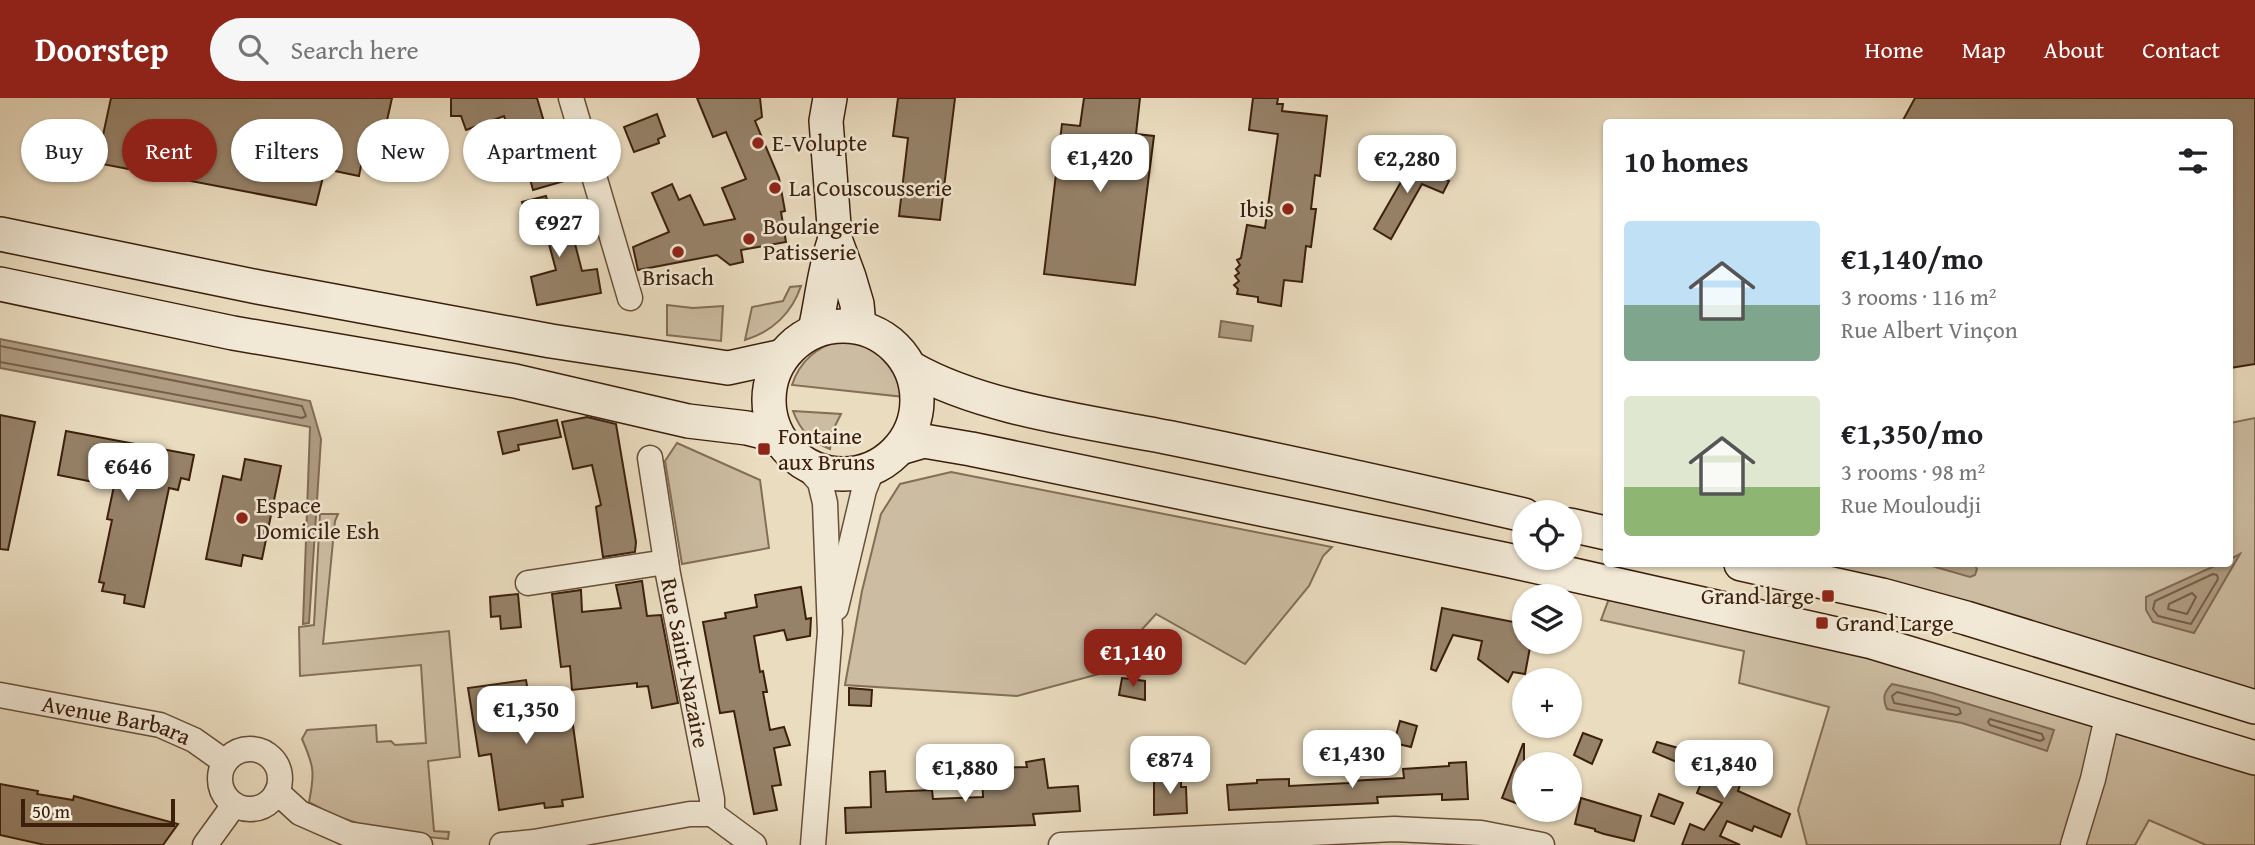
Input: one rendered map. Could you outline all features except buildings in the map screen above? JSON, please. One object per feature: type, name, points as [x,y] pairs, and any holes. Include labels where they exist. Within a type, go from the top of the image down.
[{"type":"main road","points":[[824,106],[835,239],[857,304],[859,326]]},
{"type":"main road","points":[[0,233],[258,287],[551,341],[728,368],[783,356]]},
{"type":"main road","points":[[815,330],[825,287],[827,262],[835,239]]},
{"type":"main road","points":[[0,284],[233,333],[515,382],[688,421],[747,428],[763,432],[811,467],[835,474],[861,472],[888,460],[911,432],[917,414],[918,398],[911,368],[902,353],[890,341],[859,326],[837,325],[815,330],[803,337],[783,356],[771,383],[769,397],[772,421],[792,452]]},
{"type":"main road","points":[[911,368],[936,382],[1009,405],[1324,469],[1512,511]]},
{"type":"main road","points":[[900,448],[924,441],[971,449],[1507,560],[1872,642],[2255,758]]},
{"type":"main road","points":[[1582,528],[1603,532]]},
{"type":"main road","points":[[1755,567],[1882,595],[1966,618],[2255,707]]},
{"type":"street","points":[[571,98],[629,299]]},
{"type":"street","points":[[792,452],[820,482],[825,503],[830,632],[813,845]]},
{"type":"street","name":"Rue Saint-Nazaire","points":[[650,458],[666,562],[712,799],[712,814]]},
{"type":"street","points":[[830,632],[861,499],[873,468]]},
{"type":"street","points":[[528,583],[666,562]]},
{"type":"street","name":"Avenue Barbara","points":[[0,695],[160,725],[194,740],[225,762]]},
{"type":"street","points":[[2073,845],[2093,779],[2108,713]]},
{"type":"street","points":[[241,750],[261,751],[276,764],[279,773],[277,792],[263,806],[244,809],[234,805],[222,790],[220,781],[225,762],[241,750]]},
{"type":"street","points":[[277,792],[300,813],[361,841],[420,845]]},
{"type":"street","points":[[205,845],[234,805]]},
{"type":"street","points":[[502,845],[534,842],[690,814],[712,814],[754,845]]},
{"type":"street","points":[[1061,845],[1224,841],[1394,829],[1481,833],[1542,845]]},
{"type":"shaded area","points":[[801,286],[792,305],[780,320],[764,332],[745,340],[752,307],[783,301],[790,287]]},
{"type":"shaded area","points":[[667,305],[693,308],[723,306],[721,341],[667,335]]},
{"type":"shaded area","points":[[841,340],[865,344],[885,355],[898,373],[905,397],[792,385],[795,376],[810,356],[824,346]]},
{"type":"shaded area","points":[[793,411],[841,414],[832,432],[830,449],[807,435]]},
{"type":"shaded area","points":[[2255,418],[2255,698],[1795,567],[2233,567],[2233,422]]},
{"type":"shaded area","points":[[677,443],[760,480],[769,548],[682,564],[665,461]]},
{"type":"shaded area","points":[[951,472],[1332,547],[1323,556],[1309,586],[1245,664],[1156,614],[1115,659],[1114,670],[1017,696],[845,685],[862,591],[881,514],[900,484]]},
{"type":"shaded area","points":[[320,514],[338,514],[335,521],[323,644],[449,631],[460,757],[428,761],[434,831],[449,832],[448,839],[411,835],[359,824],[309,802],[312,770],[302,739],[307,730],[376,725],[377,742],[391,741],[395,745],[426,743],[421,665],[300,676],[299,627],[314,625]]},
{"type":"shaded area","points":[[1610,596],[1906,661],[2255,769],[2255,845],[2206,845],[2149,820],[2135,845],[1807,845],[1798,810],[1829,707],[1739,683],[1744,651],[1601,620]]},
{"type":"water","points":[[1221,321],[1253,326],[1251,341],[1219,337]]},
{"type":"water","points":[[0,339],[310,401],[321,439],[309,623],[303,624],[310,427],[0,368]]},
{"type":"water","points":[[1935,567],[1976,567],[1975,575],[1970,577]]},
{"type":"water","points":[[2212,567],[2232,567],[2194,633],[2153,622],[2146,610],[2146,597]]},
{"type":"water","points":[[1892,684],[1932,693],[2054,730],[2047,751],[1962,723],[1887,709],[1885,695]]},
{"type":"place","name":"E-Volupte","points":[[758,143]]},
{"type":"place","name":"La Couscousserie","points":[[775,188]]},
{"type":"place","name":"Ibis","points":[[1288,209]]},
{"type":"place","name":"Boulangerie Patisserie","points":[[749,239]]},
{"type":"place","name":"Brisach","points":[[678,252]]},
{"type":"place","name":"Fontaine aux Bruns","points":[[764,449]]},
{"type":"place","name":"Espace Domicile Esh","points":[[242,518]]},
{"type":"place","name":"Grand large","points":[[1828,596]]},
{"type":"place","name":"Grand Large","points":[[1822,623]]}]
